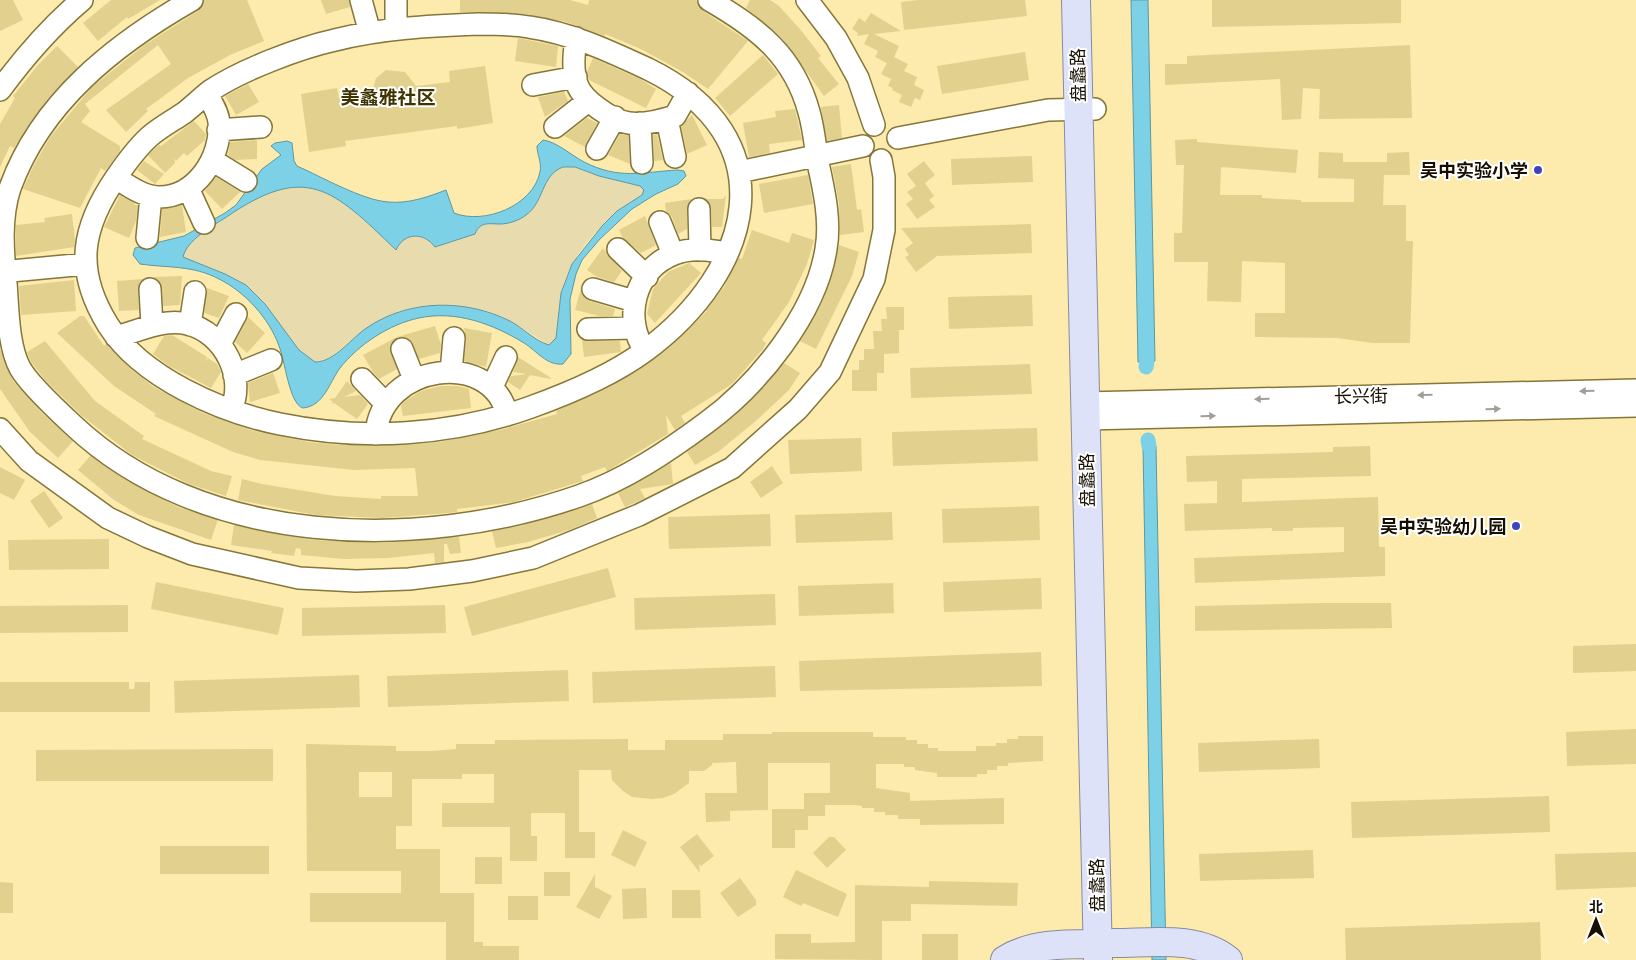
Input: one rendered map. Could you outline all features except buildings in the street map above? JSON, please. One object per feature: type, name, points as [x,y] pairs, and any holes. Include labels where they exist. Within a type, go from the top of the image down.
[{"type":"main road","name":"盘蠡路","points":[[1076,0],[1086,109],[1106,952]]},
{"type":"main road","name":"盘蠡路","points":[[1086,109],[1092,0]]},
{"type":"main road","points":[[1005,960],[1025,951],[1048,946],[1106,952],[1160,943],[1204,947],[1228,960]]},
{"type":"street","points":[[0,90],[26,54],[54,24],[82,0]]},
{"type":"street","points":[[192,0],[128,40],[76,85],[54,109],[22,162],[9,191],[4,220],[2,272],[11,338],[20,368],[46,398],[89,440],[144,478],[220,508],[256,518],[345,530],[436,527],[512,515],[591,491],[631,471],[690,435],[748,389],[766,368],[787,337],[818,277],[826,248],[827,216],[810,115],[800,83],[783,58],[758,30],[709,0]]},
{"type":"street","points":[[361,0],[370,33]]},
{"type":"street","points":[[396,0],[396,29]]},
{"type":"street","points":[[807,0],[836,38],[858,78],[874,125]]},
{"type":"street","points":[[478,24],[526,26],[576,38],[662,76],[688,93],[721,128],[738,160],[742,195],[737,227],[727,253],[704,290],[685,315],[645,351],[605,375],[568,392],[491,420],[420,432],[338,434],[260,420],[231,410],[192,392],[140,362],[116,337],[93,296],[86,264],[87,244],[93,216],[116,178],[148,138],[207,94],[246,72],[332,40],[396,29],[478,24]]},
{"type":"street","points":[[576,38],[574,61],[577,84],[588,101],[627,123],[654,123],[675,116],[688,93]]},
{"type":"street","points":[[533,85],[576,77]]},
{"type":"street","points":[[116,178],[140,194],[151,196],[178,194],[196,182],[212,160],[218,145],[215,108],[207,94]]},
{"type":"street","points":[[556,127],[588,101]]},
{"type":"street","points":[[898,138],[1048,110],[1086,109]]},
{"type":"street","points":[[597,149],[615,116]]},
{"type":"street","points":[[667,119],[675,157]]},
{"type":"street","points":[[640,123],[642,163]]},
{"type":"street","points":[[886,124],[896,132],[898,138],[898,144],[892,155],[881,160],[869,156],[863,146],[865,131],[874,125],[886,124]]},
{"type":"street","points":[[218,130],[261,127]]},
{"type":"street","points":[[739,172],[863,146]]},
{"type":"street","points":[[212,160],[246,181]]},
{"type":"street","points":[[0,429],[29,461],[69,492],[108,518],[148,537],[192,554],[299,578],[356,581],[409,579],[472,572],[533,558],[639,515],[709,481],[732,468],[798,409],[830,372],[874,280],[884,230],[884,177],[881,160]]},
{"type":"street","points":[[188,188],[204,223]]},
{"type":"street","points":[[147,238],[151,196]]},
{"type":"street","points":[[699,209],[700,250]]},
{"type":"street","points":[[660,222],[673,254]]},
{"type":"street","points":[[618,249],[647,277]]},
{"type":"street","points":[[645,351],[637,338],[634,301],[647,277],[657,265],[673,254],[700,250],[727,253]]},
{"type":"street","points":[[2,272],[86,264]]},
{"type":"street","points":[[150,289],[152,326]]},
{"type":"street","points":[[593,289],[634,301]]},
{"type":"street","points":[[190,325],[195,292]]},
{"type":"street","points":[[220,344],[236,314]]},
{"type":"street","points":[[116,337],[152,326],[168,324],[190,325],[207,333],[220,344],[232,362],[236,399],[231,410]]},
{"type":"street","points":[[588,329],[635,328]]},
{"type":"street","points":[[451,372],[454,338]]},
{"type":"street","points":[[402,349],[414,379]]},
{"type":"street","points":[[492,387],[506,357]]},
{"type":"street","points":[[234,375],[271,360]]},
{"type":"street","points":[[376,434],[377,423],[394,392],[414,379],[430,374],[451,372],[470,376],[492,387],[498,392],[507,415]]},
{"type":"street","points":[[362,379],[386,404]]},
{"type":"street","name":"长兴街","points":[[1094,411],[1636,390]]},
{"type":"street","name":"长兴街","points":[[1094,411],[1636,406]]},
{"type":"shaded area","points":[[563,167],[575,167],[599,176],[640,186],[644,190],[639,197],[604,224],[581,250],[565,281],[560,303],[556,338],[549,345],[512,322],[488,311],[471,308],[400,311],[371,325],[329,358],[315,362],[299,350],[265,304],[246,285],[225,274],[183,257],[189,245],[213,225],[253,201],[277,191],[298,187],[317,190],[335,198],[373,228],[395,249],[404,239],[415,236],[431,242],[436,247],[475,234],[478,228],[486,223],[508,222],[525,216],[531,210],[549,178]]},
{"type":"water","points":[[1131,0],[1148,0],[1155,361],[1138,362]]},
{"type":"water","points":[[543,140],[548,141],[584,162],[609,171],[631,174],[678,170],[684,171],[686,176],[678,184],[656,194],[632,209],[600,239],[582,260],[576,274],[570,299],[571,354],[563,364],[552,363],[512,336],[474,320],[447,316],[419,318],[386,330],[366,343],[340,368],[321,398],[316,403],[303,408],[294,399],[275,336],[262,316],[247,299],[229,284],[209,274],[190,269],[140,264],[133,255],[135,248],[184,236],[236,205],[262,169],[281,155],[271,146],[275,143],[287,141],[292,143],[294,161],[297,166],[366,197],[388,202],[403,202],[446,190],[454,213],[466,216],[493,214],[506,210],[528,194],[536,184],[540,172],[537,146]],"holes":[[[563,167],[575,167],[599,176],[640,186],[644,190],[642,195],[617,211],[602,226],[572,264],[561,293],[556,338],[549,345],[539,341],[510,321],[493,314],[457,306],[438,305],[402,311],[384,318],[362,331],[336,354],[322,361],[315,362],[299,350],[265,304],[246,285],[225,274],[183,257],[189,245],[213,225],[253,201],[277,191],[298,187],[317,190],[335,198],[354,211],[396,250],[404,240],[414,236],[425,239],[435,247],[475,234],[482,225],[507,223],[521,219],[532,210],[550,176]]]},
{"type":"water","points":[[1143,446],[1156,446],[1166,960],[1152,960]]},
{"type":"waterway","points":[[1146,367],[1147,362]]},
{"type":"waterway","points":[[1148,440],[1149,446]]},
{"type":"place","name":"吴中实验小学","points":[[1538,170]]},
{"type":"place","name":"吴中实验幼儿园","points":[[1516,526]]},
{"type":"district","name":"美蠡雅社区","points":[[388,97]]}]
